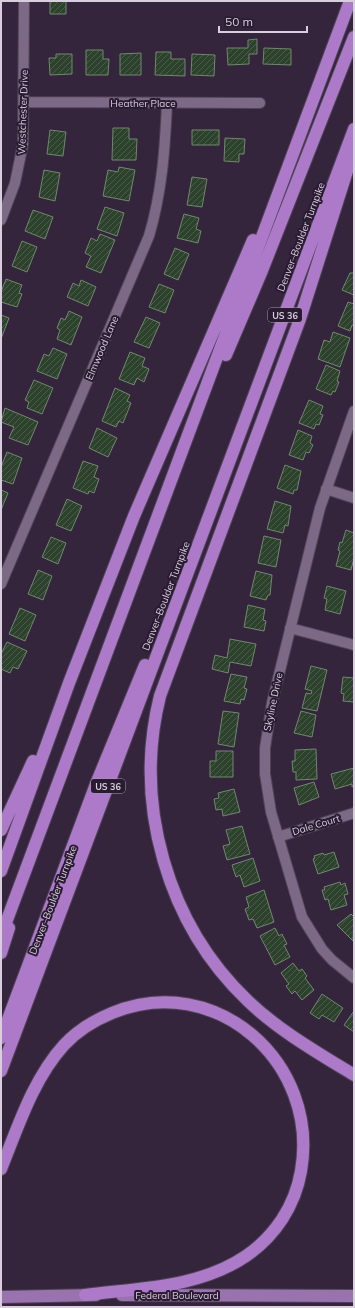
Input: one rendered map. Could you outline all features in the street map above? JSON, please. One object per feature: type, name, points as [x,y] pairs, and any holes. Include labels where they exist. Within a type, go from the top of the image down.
[{"type":"highway","points":[[1,936],[350,1]]},
{"type":"highway","points":[[179,460],[247,306],[354,37]]},
{"type":"highway","points":[[1,871],[69,683],[152,472],[310,108]]},
{"type":"highway","name":"Denver–Boulder Turnpike","points":[[1,1071],[354,130]]},
{"type":"highway","points":[[354,149],[294,337],[162,690],[154,725],[151,770],[156,828],[167,874],[184,914],[206,952],[230,983],[263,1014],[296,1038],[354,1075]]},
{"type":"highway","points":[[1,1038],[104,765],[215,500]]},
{"type":"highway","points":[[1,830],[69,683]]},
{"type":"highway","points":[[1,953],[31,856]]},
{"type":"highway","points":[[1,1169],[35,1090],[52,1060],[77,1033],[101,1018],[122,1009],[141,1004],[161,1002],[182,1003],[210,1010],[241,1025],[259,1040],[278,1062],[292,1087],[303,1121],[304,1156],[300,1181],[294,1199],[275,1230],[264,1242],[245,1257],[211,1274],[181,1283],[85,1295]]},
{"type":"main road","name":"Federal Boulevard","points":[[1,1297],[85,1295],[354,1296]]},
{"type":"street","name":"Westchester Drive","points":[[1,220],[15,183],[20,162],[25,102],[24,1]]},
{"type":"street","name":"Heather Place","points":[[25,102],[260,103]]},
{"type":"street","name":"Elmwood Lane","points":[[1,584],[149,236],[161,192],[165,157],[167,103]]},
{"type":"street","name":"Skyline Drive","points":[[354,411],[326,489],[272,703],[265,748],[265,774],[268,801],[297,904],[308,929],[322,950],[354,978]]},
{"type":"street","points":[[326,489],[354,498]]},
{"type":"street","points":[[290,628],[354,645]]},
{"type":"street","name":"Dale Court","points":[[278,837],[354,813]]},
{"type":"building","points":[[50,1],[66,1],[66,14],[50,14]]},
{"type":"building","points":[[257,39],[257,54],[249,54],[249,64],[228,65],[227,48],[248,48],[248,40]]},
{"type":"building","points":[[264,48],[291,49],[291,65],[263,64]]},
{"type":"building","points":[[86,50],[103,50],[103,59],[109,59],[108,75],[86,75]]},
{"type":"building","points":[[156,52],[171,52],[171,59],[185,59],[185,76],[155,75]]},
{"type":"building","points":[[141,53],[141,75],[120,75],[120,54]]},
{"type":"building","points":[[56,54],[72,54],[72,74],[50,75],[49,58],[56,58]]},
{"type":"building","points":[[192,54],[215,55],[214,76],[191,75]]},
{"type":"building","points":[[113,128],[129,128],[129,139],[137,139],[136,160],[112,160]]},
{"type":"building","points":[[50,130],[66,132],[63,156],[47,154]]},
{"type":"building","points":[[192,130],[219,130],[219,145],[192,145]]},
{"type":"building","points":[[225,138],[245,139],[244,154],[239,154],[239,162],[224,161]]},
{"type":"building","points":[[119,167],[135,170],[129,201],[103,196],[108,170],[118,172]]},
{"type":"building","points":[[44,170],[60,173],[55,201],[39,197]]},
{"type":"building","points":[[192,177],[207,179],[202,207],[187,205]]},
{"type":"building","points":[[105,207],[124,213],[117,236],[97,229]]},
{"type":"building","points":[[33,210],[53,217],[45,239],[25,231]]},
{"type":"building","points":[[184,214],[199,218],[196,229],[201,231],[198,243],[177,238]]},
{"type":"building","points":[[100,234],[115,240],[101,273],[86,267],[91,256],[85,253],[91,238],[97,241]]},
{"type":"building","points":[[22,241],[37,247],[27,272],[12,266]]},
{"type":"building","points":[[175,248],[189,254],[178,280],[164,274]]},
{"type":"building","points":[[350,273],[354,273],[354,295],[342,290]]},
{"type":"building","points":[[6,279],[22,285],[19,293],[22,294],[17,307],[1,302],[1,292]]},
{"type":"building","points":[[81,280],[96,287],[88,306],[67,297],[73,283],[79,286]]},
{"type":"building","points":[[159,284],[174,290],[165,313],[149,307]]},
{"type":"building","points":[[348,302],[354,304],[354,326],[352,325],[350,331],[338,326]]},
{"type":"building","points":[[69,311],[82,317],[71,345],[57,339],[60,330],[57,328],[61,318],[65,320]]},
{"type":"building","points":[[1,315],[9,318],[1,339]]},
{"type":"building","points":[[146,317],[160,323],[149,348],[134,342]]},
{"type":"building","points":[[333,332],[350,338],[340,367],[318,359],[324,340],[330,342]]},
{"type":"building","points":[[53,348],[67,354],[57,379],[37,371],[44,354],[49,356]]},
{"type":"building","points":[[130,352],[145,358],[142,366],[149,369],[144,382],[137,378],[134,385],[119,379]]},
{"type":"building","points":[[326,365],[340,371],[337,381],[339,382],[335,392],[333,391],[331,395],[316,389]]},
{"type":"building","points":[[34,380],[53,388],[42,414],[27,408],[29,402],[25,400]]},
{"type":"building","points":[[115,388],[130,395],[127,401],[131,403],[123,423],[119,421],[116,427],[102,421]]},
{"type":"building","points":[[309,400],[323,406],[320,414],[323,415],[319,425],[316,424],[314,429],[299,423]]},
{"type":"building","points":[[5,408],[38,422],[28,445],[9,438],[14,427],[1,422]]},
{"type":"building","points":[[97,428],[117,438],[108,457],[89,448]]},
{"type":"building","points":[[298,430],[312,436],[310,443],[313,445],[309,453],[306,452],[303,460],[289,455]]},
{"type":"building","points":[[7,452],[22,458],[13,484],[1,480],[1,467]]},
{"type":"building","points":[[83,461],[98,466],[94,477],[99,479],[94,493],[89,491],[88,494],[73,488]]},
{"type":"building","points":[[285,465],[301,471],[297,490],[294,490],[293,494],[277,488]]},
{"type":"building","points":[[1,490],[8,493],[1,510]]},
{"type":"building","points":[[67,499],[82,506],[71,531],[56,525]]},
{"type":"building","points":[[275,501],[291,506],[288,526],[285,525],[283,533],[267,529]]},
{"type":"building","points":[[346,530],[354,533],[354,558],[351,570],[336,566],[340,551],[338,550],[340,542],[342,543]]},
{"type":"building","points":[[264,536],[281,540],[276,567],[258,563]]},
{"type":"building","points":[[51,537],[66,543],[58,564],[42,557]]},
{"type":"building","points":[[38,570],[52,576],[43,600],[28,594]]},
{"type":"building","points":[[256,571],[272,575],[270,595],[268,595],[266,600],[250,596]]},
{"type":"building","points":[[327,586],[346,591],[340,614],[325,610],[327,599],[324,598]]},
{"type":"building","points":[[248,605],[265,609],[263,620],[266,621],[264,631],[244,627]]},
{"type":"building","points":[[20,608],[36,615],[25,641],[9,634]]},
{"type":"building","points":[[230,639],[256,644],[251,666],[230,662],[228,673],[212,669],[215,655],[227,658]]},
{"type":"building","points":[[7,642],[27,651],[18,669],[13,667],[10,673],[1,669],[1,654]]},
{"type":"building","points":[[311,666],[327,670],[317,711],[302,708],[306,693],[311,694],[312,691],[305,689]]},
{"type":"building","points":[[231,674],[247,677],[244,688],[247,689],[244,700],[241,699],[240,704],[224,701]]},
{"type":"building","points":[[343,677],[354,678],[354,702],[343,701],[344,694],[341,693]]},
{"type":"building","points":[[223,711],[239,713],[234,747],[218,744]]},
{"type":"building","points":[[301,711],[316,715],[312,737],[294,733]]},
{"type":"building","points":[[316,749],[317,779],[296,780],[296,772],[293,772],[292,761],[295,761],[295,750]]},
{"type":"building","points":[[216,751],[233,751],[233,777],[210,777],[210,761],[216,761]]},
{"type":"building","points":[[354,768],[354,786],[352,787],[352,784],[335,789],[331,774]]},
{"type":"building","points":[[314,782],[319,797],[299,805],[294,788]]},
{"type":"building","points":[[234,789],[240,812],[223,816],[222,809],[216,810],[214,799],[219,798],[218,793]]},
{"type":"building","points":[[242,826],[250,854],[227,860],[223,846],[230,844],[226,830]]},
{"type":"building","points":[[334,852],[339,867],[318,874],[313,859],[315,858],[314,856]]},
{"type":"building","points":[[253,858],[260,881],[244,887],[240,875],[236,877],[232,865]]},
{"type":"building","points":[[340,882],[341,885],[345,883],[348,894],[344,895],[347,905],[331,910],[328,899],[325,900],[322,890],[325,890],[324,887]]},
{"type":"building","points":[[264,890],[274,922],[257,928],[253,919],[249,920],[245,909],[249,907],[246,897]]},
{"type":"building","points":[[351,914],[354,917],[353,941],[337,925]]},
{"type":"building","points":[[275,928],[279,936],[282,934],[287,944],[284,945],[290,957],[275,965],[260,936]]},
{"type":"building","points":[[293,963],[299,971],[302,969],[307,976],[305,978],[314,990],[302,1000],[295,991],[292,994],[286,986],[289,984],[281,973]]},
{"type":"building","points":[[322,994],[343,1008],[334,1022],[322,1015],[319,1019],[310,1013]]},
{"type":"building","points":[[354,1011],[354,1032],[344,1025]]}]
